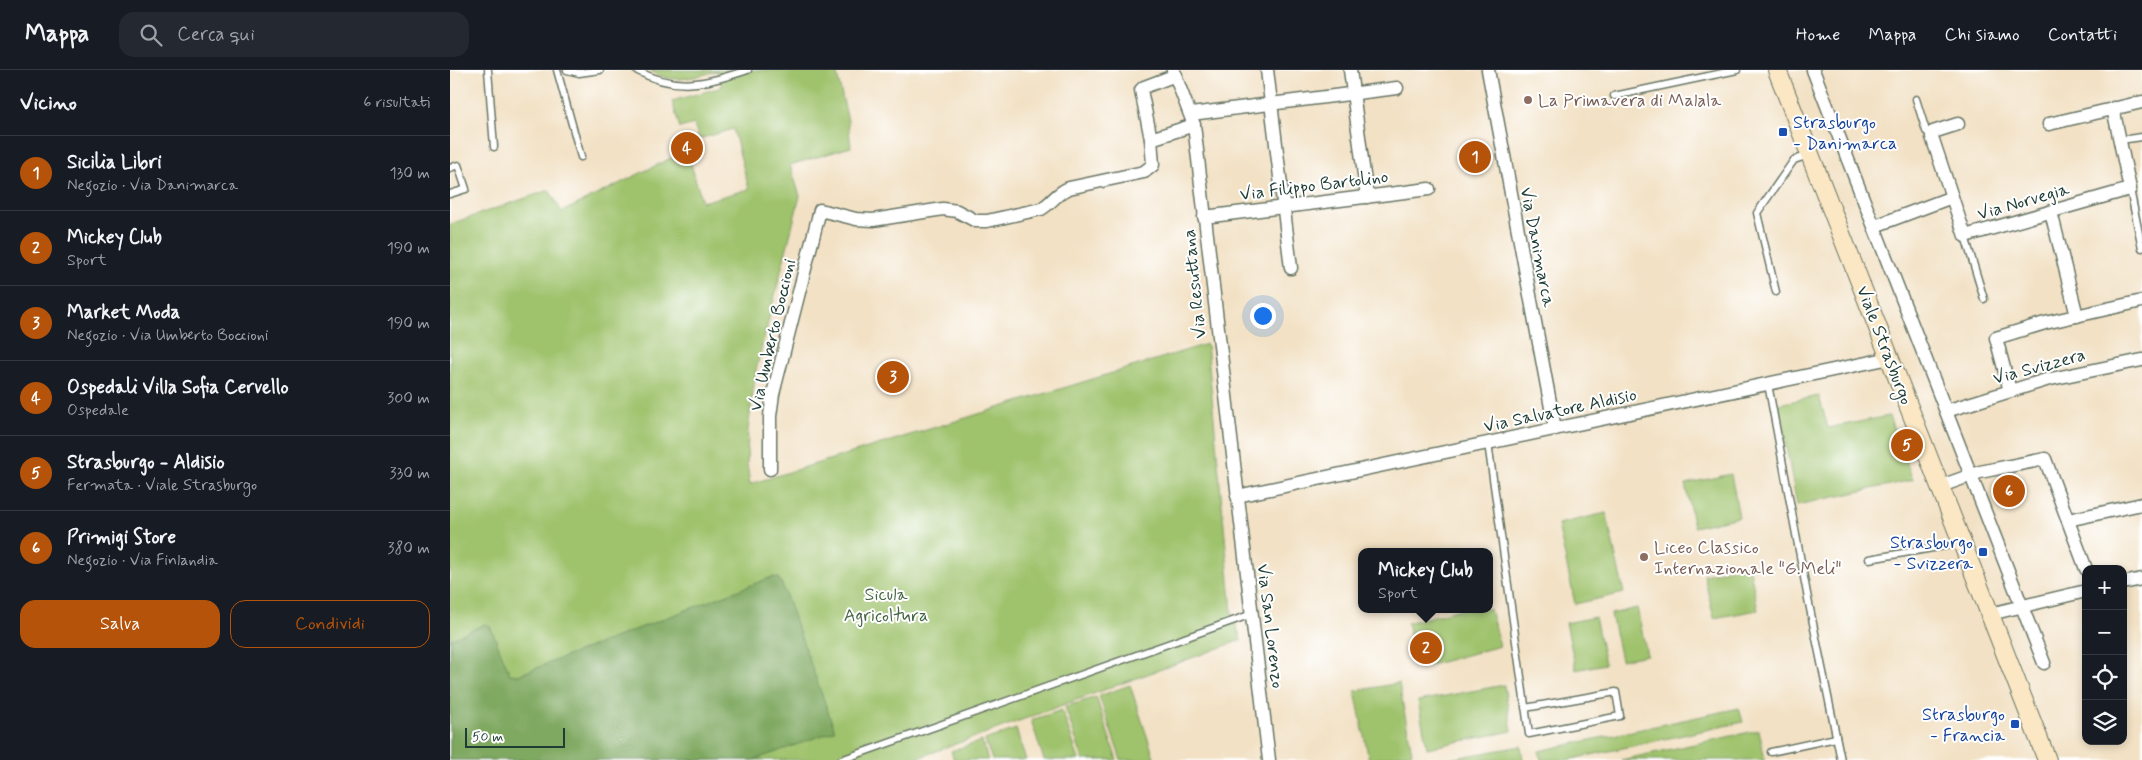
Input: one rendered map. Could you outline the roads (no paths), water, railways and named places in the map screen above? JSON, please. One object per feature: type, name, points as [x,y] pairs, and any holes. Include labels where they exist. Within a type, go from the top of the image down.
[{"type":"street","points":[[1266,70],[1291,268]]},
{"type":"street","points":[[1350,70],[1367,197]]},
{"type":"street","name":"Via Danimarca","points":[[1488,70],[1555,429]]},
{"type":"street","name":"Viale Strasburgo","points":[[1778,70],[2047,760]]},
{"type":"street","name":"Viale Strasburgo","points":[[1813,70],[2044,663]]},
{"type":"street","points":[[1174,73],[1141,90],[1151,139],[1192,119],[1271,104],[1397,88]]},
{"type":"street","name":"Via Resuttana","points":[[1174,73],[1192,119],[1237,496]]},
{"type":"street","points":[[2049,124],[2142,102]]},
{"type":"street","points":[[2113,108],[2130,189]]},
{"type":"street","points":[[1952,197],[1932,137],[1933,132],[1958,124]]},
{"type":"street","name":"Via Umberto Boccioni","points":[[770,469],[770,416],[773,394],[820,210],[856,219],[872,220],[943,209],[957,211],[967,218],[986,222],[1041,208],[1048,205],[1058,193],[1069,188],[1144,172],[1153,165],[1151,139]]},
{"type":"street","name":"Via Filippo Bartolino","points":[[1204,217],[1429,189]]},
{"type":"street","name":"Via Norvegia","points":[[1875,226],[1952,197],[1965,236],[2130,189]]},
{"type":"street","points":[[2051,212],[2077,316]]},
{"type":"street","points":[[2010,391],[1996,338],[2077,316],[2142,302]]},
{"type":"street","name":"Via Salvatore Aldisio","points":[[1237,496],[1890,358]]},
{"type":"street","name":"Via Svizzera","points":[[1946,411],[2046,380],[2142,360]]},
{"type":"street","points":[[1941,486],[1970,475],[2045,459],[2085,565]]},
{"type":"street","name":"Via San Lorenzo","points":[[1237,496],[1270,760]]},
{"type":"street","points":[[2068,520],[2142,504]]},
{"type":"street","points":[[2127,582],[2142,579]]},
{"type":"street","points":[[1990,614],[2082,592]]},
{"type":"lane","points":[[488,70],[494,147]]},
{"type":"lane","points":[[557,70],[581,157]]},
{"type":"lane","points":[[567,70],[579,73],[600,70]]},
{"type":"lane","points":[[636,70],[666,83],[684,85],[715,80],[748,70]]},
{"type":"lane","points":[[1614,96],[1737,70]]},
{"type":"lane","points":[[1916,99],[1926,131],[1932,137]]},
{"type":"lane","points":[[2120,140],[2142,137]]},
{"type":"lane","points":[[1776,292],[1757,213],[1794,160],[1810,154]]},
{"type":"lane","points":[[450,168],[458,166],[466,189],[450,194]]},
{"type":"lane","points":[[2130,189],[2142,248]]},
{"type":"lane","points":[[1965,236],[1984,299]]},
{"type":"lane","points":[[1768,384],[1808,599],[1841,760]]},
{"type":"lane","points":[[1488,444],[1525,708],[1529,734],[1620,716],[1616,692],[1525,708]]},
{"type":"lane","points":[[1870,559],[1963,543]]},
{"type":"lane","points":[[841,760],[1252,614]]},
{"type":"lane","points":[[1771,752],[1836,738]]},
{"type":"place","name":"La Primavera di Malala","points":[[1528,100]]},
{"type":"place","name":"Strasburgo - Danimarca","points":[[1783,132]]},
{"type":"place","name":"Ospedali Villa Sofia Cervello","points":[[687,148]]},
{"type":"place","name":"Sicilia Libri","points":[[1475,157]]},
{"type":"place","name":"Market Moda","points":[[893,377]]},
{"type":"place","name":"Strasburgo - Aldisio","points":[[1907,445]]},
{"type":"place","name":"Primigi Store","points":[[2009,491]]},
{"type":"place","name":"Strasburgo - Svizzera","points":[[1983,552]]},
{"type":"place","name":"Liceo Classico Internazionale \"G.Meli\"","points":[[1644,557]]},
{"type":"place","name":"Mickey Club","points":[[1426,648]]},
{"type":"place","name":"Strasburgo - Francia","points":[[2015,724]]},
{"type":"park label","name":"Sicula Agricoltura","points":[[886,604]]}]
